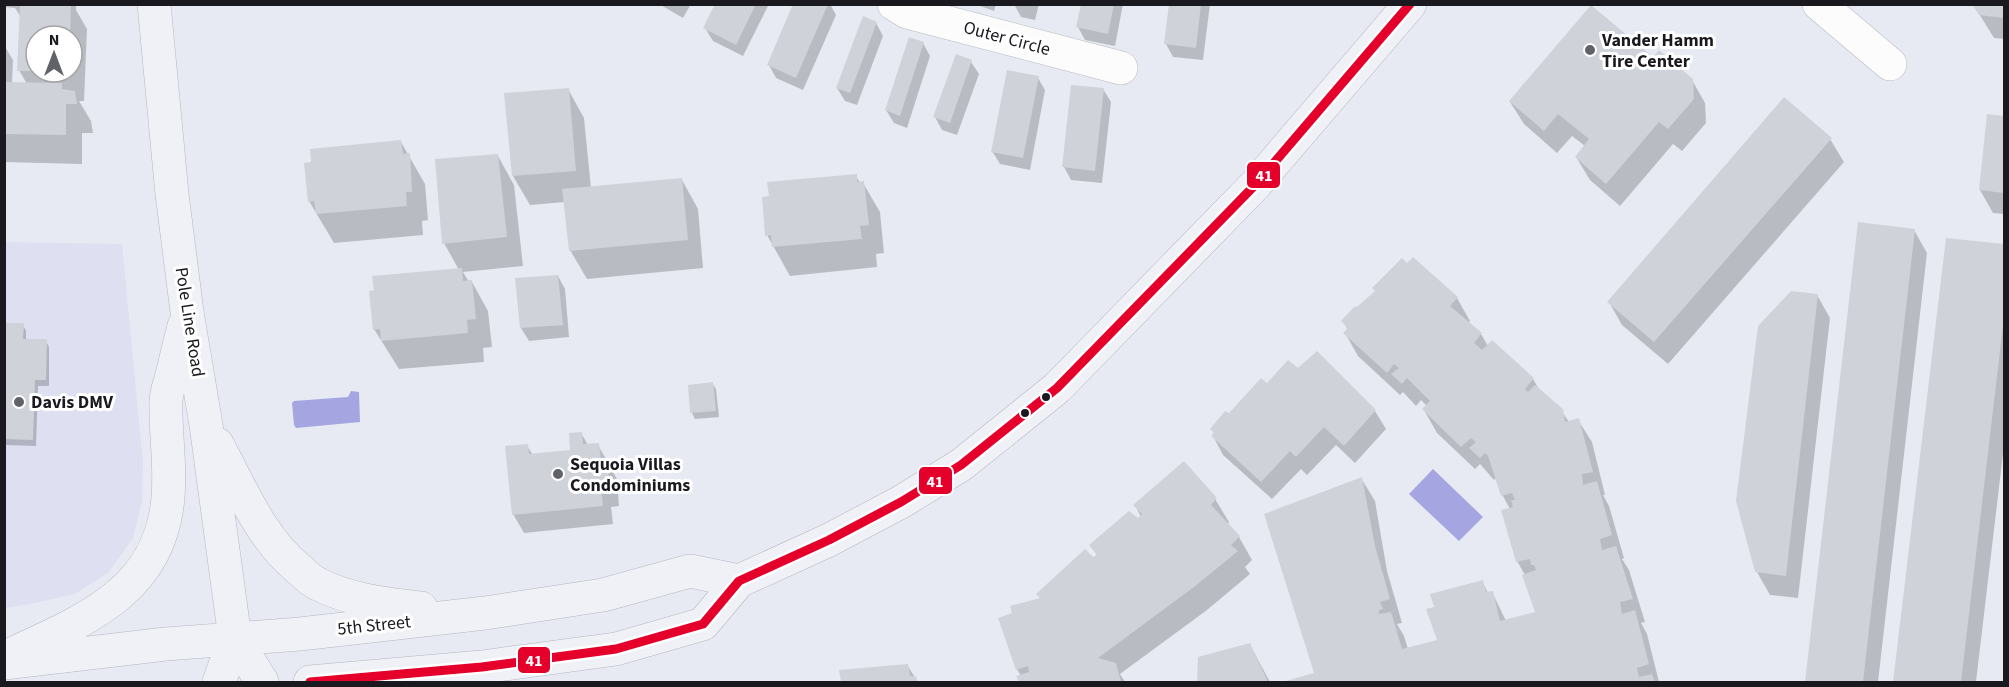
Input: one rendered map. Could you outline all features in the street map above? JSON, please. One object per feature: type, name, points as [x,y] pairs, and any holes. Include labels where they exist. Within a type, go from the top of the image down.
[{"type":"main road","name":"Pole Line Road","points":[[154,4],[172,194],[187,312],[206,425],[235,638],[262,682]]},
{"type":"main road","points":[[310,682],[482,667],[616,649],[704,624],[740,581],[829,540],[901,502],[961,465],[1057,388],[1255,185],[1410,4]]},
{"type":"main road","points":[[4,657],[75,624],[115,598],[137,579],[149,561],[162,531],[168,499],[170,458],[166,399],[187,312]]},
{"type":"main road","points":[[206,425],[269,540],[286,559],[317,584],[352,597],[385,604],[485,613]]},
{"type":"main road","name":"5th Street","points":[[4,663],[485,613],[603,594],[690,571],[740,581]]},
{"type":"main road","name":"Pole Line Road","points":[[219,682],[235,638]]},
{"type":"main road","points":[[440,682],[482,667]]},
{"type":"street","name":"Outer Circle","points":[[894,4],[907,12],[1120,68]]},
{"type":"street","points":[[1819,4],[1890,64]]},
{"type":"shaded area","points":[[4,242],[122,244],[143,463],[142,502],[133,538],[108,573],[75,594],[5,608]]},
{"type":"water","points":[[351,391],[359,392],[360,422],[296,428],[294,425],[292,403],[294,401],[348,397]]},
{"type":"water","points":[[1433,469],[1483,517],[1459,541],[1409,494]]},
{"type":"building","points":[[20,4],[71,4],[70,24],[24,24],[24,71],[17,71]]},
{"type":"building","points":[[715,4],[756,4],[736,45],[703,28]]},
{"type":"building","points":[[793,4],[828,4],[796,78],[767,65]]},
{"type":"building","points":[[1081,4],[1114,4],[1108,34],[1076,27]]},
{"type":"building","points":[[1169,4],[1201,4],[1196,48],[1164,44]]},
{"type":"building","points":[[1972,4],[2004,4],[2004,18],[1979,15]]},
{"type":"building","points":[[1591,5],[1653,57],[1659,50],[1693,79],[1694,99],[1668,129],[1659,122],[1606,184],[1575,157],[1589,139],[1558,114],[1544,131],[1509,101]]},
{"type":"building","points":[[863,16],[877,22],[850,93],[836,88]]},
{"type":"building","points":[[909,37],[924,42],[900,116],[885,110]]},
{"type":"building","points":[[956,54],[972,60],[950,123],[933,117]]},
{"type":"building","points":[[1007,70],[1039,76],[1023,158],[991,152]]},
{"type":"building","points":[[4,82],[62,84],[62,89],[75,91],[77,104],[66,104],[66,135],[4,134]]},
{"type":"building","points":[[1071,85],[1104,88],[1095,171],[1062,167]]},
{"type":"building","points":[[569,88],[576,171],[512,176],[504,93]]},
{"type":"building","points":[[1784,97],[1832,138],[1654,342],[1607,302]]},
{"type":"building","points":[[1987,114],[2004,116],[2004,193],[1979,190]]},
{"type":"building","points":[[401,140],[403,154],[410,153],[412,192],[406,192],[407,206],[316,214],[314,201],[308,202],[304,163],[311,162],[310,149]]},
{"type":"building","points":[[498,154],[507,237],[442,244],[435,159]]},
{"type":"building","points":[[857,174],[857,182],[864,181],[869,225],[860,226],[862,239],[772,247],[771,235],[765,236],[762,197],[769,196],[767,182]]},
{"type":"building","points":[[682,178],[688,240],[569,251],[562,189]]},
{"type":"building","points":[[1858,222],[1915,229],[1863,682],[1805,682]]},
{"type":"building","points":[[1946,238],[2004,244],[2004,317],[1961,682],[1893,682]]},
{"type":"building","points":[[1413,257],[1458,297],[1450,306],[1482,333],[1474,343],[1482,350],[1492,340],[1534,378],[1525,389],[1528,392],[1535,385],[1563,409],[1565,422],[1579,418],[1593,472],[1582,474],[1583,485],[1597,481],[1612,535],[1600,539],[1602,550],[1616,546],[1633,599],[1620,602],[1622,614],[1635,610],[1649,664],[1637,668],[1639,677],[1652,674],[1655,682],[1282,682],[1314,673],[1264,514],[1362,477],[1375,546],[1390,599],[1380,602],[1383,609],[1379,610],[1379,614],[1391,612],[1402,649],[1437,640],[1426,609],[1434,607],[1430,594],[1483,580],[1486,592],[1493,591],[1500,621],[1535,612],[1522,575],[1536,570],[1534,565],[1531,565],[1530,559],[1516,562],[1501,510],[1513,507],[1511,500],[1515,500],[1512,493],[1501,496],[1488,456],[1485,453],[1480,458],[1469,448],[1476,442],[1471,438],[1461,447],[1422,409],[1430,401],[1407,378],[1402,384],[1391,374],[1399,368],[1394,364],[1387,373],[1343,333],[1348,328],[1341,321],[1354,307],[1375,291],[1372,288],[1402,258],[1407,263]]},
{"type":"building","points":[[462,268],[463,281],[472,280],[476,319],[467,320],[468,333],[381,341],[380,329],[373,330],[369,291],[374,290],[372,276]]},
{"type":"building","points":[[558,275],[563,325],[520,328],[515,278]]},
{"type":"building","points":[[1791,291],[1818,294],[1786,576],[1755,572],[1736,501],[1758,326]]},
{"type":"building","points":[[4,323],[24,323],[23,339],[47,339],[46,380],[35,380],[33,440],[4,439]]},
{"type":"building","points":[[1317,351],[1376,410],[1344,446],[1324,427],[1296,457],[1290,451],[1261,482],[1211,436],[1214,433],[1210,429],[1225,411],[1229,413],[1261,378],[1267,383],[1288,360],[1298,368]]},
{"type":"building","points":[[713,382],[716,411],[690,413],[688,385]]},
{"type":"building","name":"Sequoia Villas Condominiums","points":[[582,432],[583,444],[599,443],[601,460],[607,459],[610,487],[601,488],[603,506],[512,515],[505,446],[528,444],[529,454],[570,450],[569,433]]},
{"type":"building","points":[[1184,461],[1217,498],[1211,505],[1240,536],[1231,545],[1238,551],[1194,587],[1098,658],[1116,663],[1121,682],[1019,682],[1016,676],[1029,672],[1028,666],[1016,670],[998,618],[1012,613],[1010,606],[1040,598],[1036,594],[1085,549],[1093,557],[1097,555],[1089,545],[1129,511],[1138,518],[1142,514],[1133,505]]},
{"type":"building","points":[[1250,643],[1268,682],[1197,682],[1198,657]]},
{"type":"building","points":[[908,664],[910,676],[916,676],[917,682],[841,682],[839,670]]},
{"type":"transit line","name":"41","points":[[310,682],[482,667],[616,649],[703,624],[739,581],[829,540],[901,502],[961,465],[1057,388],[1255,185],[1410,4]]},
{"type":"place","name":"Vander Hamm Tire Center","points":[[1590,50]]},
{"type":"place","name":"Davis DMV","points":[[19,402]]},
{"type":"place","name":"Sequoia Villas Condominiums","points":[[558,474]]}]
